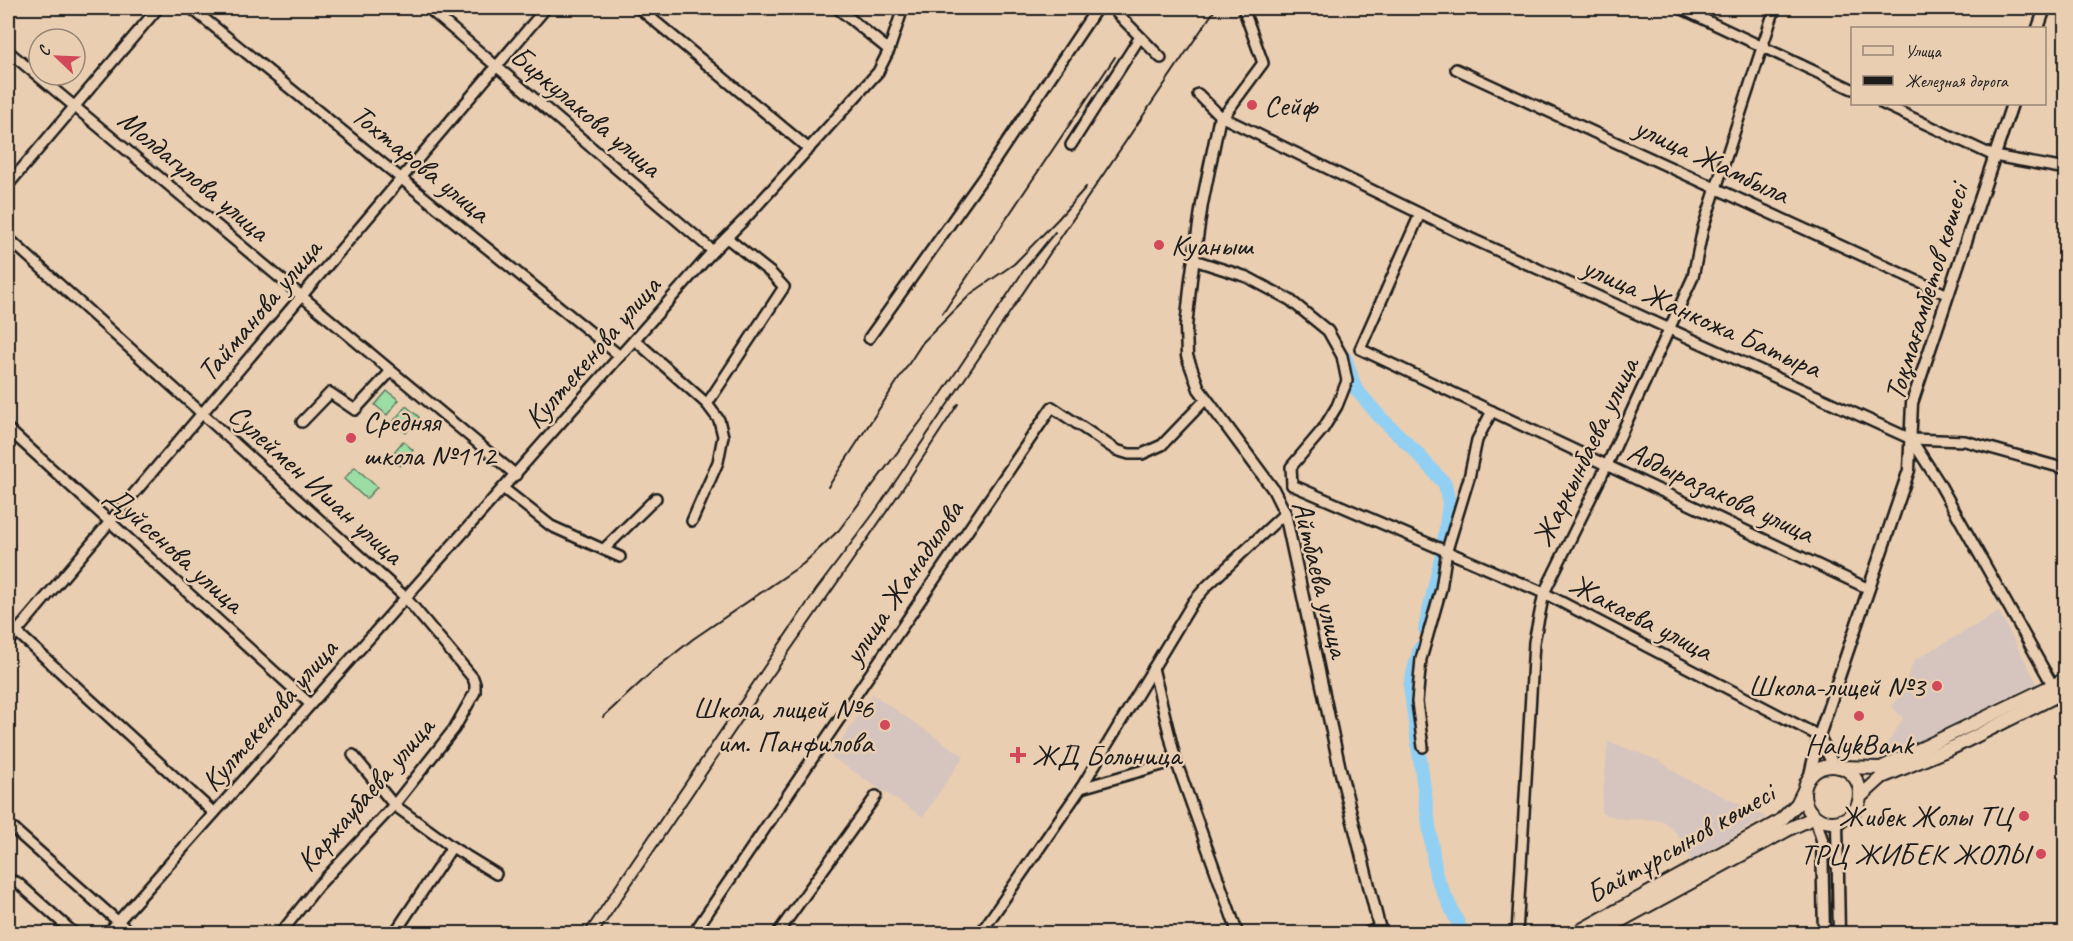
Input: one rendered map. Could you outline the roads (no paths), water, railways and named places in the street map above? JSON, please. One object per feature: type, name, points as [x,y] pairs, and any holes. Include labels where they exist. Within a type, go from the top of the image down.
[{"type":"main road","points":[[2058,690],[1881,768],[1824,767],[1815,772],[1807,784],[1806,805],[1815,817],[1822,821],[1837,822],[1854,813],[1861,796],[1882,777],[1956,746],[2058,690],[2066,679]]},
{"type":"main road","points":[[1836,766],[1852,774],[1860,788],[1861,796]]},
{"type":"main road","name":"Байтұрсынов көшесі","points":[[1574,933],[1780,821],[1797,804],[1807,784]]},
{"type":"main road","name":"Байтұрсынов көшесі","points":[[1596,933],[1815,817]]},
{"type":"street","points":[[8,185],[158,8]]},
{"type":"street","name":"Тохтарова улица","points":[[191,8],[620,357]]},
{"type":"street","name":"Биркулакова улица","points":[[428,8],[713,251]]},
{"type":"street","name":"Тайманова улица","points":[[8,642],[546,8]]},
{"type":"street","points":[[639,8],[809,149]]},
{"type":"street","points":[[837,8],[889,50]]},
{"type":"street","name":"Култекенова улица","points":[[107,933],[405,597],[504,489],[713,251],[878,72],[889,50],[903,8]]},
{"type":"street","points":[[868,338],[987,172],[1097,8]]},
{"type":"street","points":[[1112,8],[1161,58]]},
{"type":"street","points":[[1222,117],[1263,63],[1243,8]]},
{"type":"street","points":[[1680,8],[1851,89]]},
{"type":"street","name":"Жаркынбаева улица","points":[[1517,933],[1534,642],[1544,593],[1607,465],[1693,277],[1703,228],[1775,8]]},
{"type":"street","points":[[2038,27],[2045,8]]},
{"type":"street","points":[[1071,145],[1140,37]]},
{"type":"street","name":"Молдагулова улица","points":[[8,51],[516,475]]},
{"type":"street","name":"улица Жамбыла","points":[[1456,69],[1948,295]]},
{"type":"street","name":"улица Жанкожа Батыра","points":[[1198,94],[1222,117],[1420,214],[1911,439]]},
{"type":"street","points":[[1885,105],[1994,156],[2066,169]]},
{"type":"street","name":"Тоқмағамбетов көшесі","points":[[1807,784],[1819,736],[1909,470],[1912,403],[2012,105]]},
{"type":"street","name":"Айтбаева улица","points":[[1222,117],[1202,204],[1194,260],[1186,343],[1190,366],[1206,399],[1273,489],[1285,513],[1343,780],[1380,931]]},
{"type":"street","name":"Абдыразакова улица","points":[[1420,214],[1360,349],[1869,589]]},
{"type":"street","name":"Сулеймен Ишан улица","points":[[8,238],[405,597]]},
{"type":"street","points":[[707,404],[784,287],[771,273],[727,238]]},
{"type":"street","points":[[1194,260],[1247,277],[1290,300],[1329,331],[1342,356],[1347,381],[1341,398],[1323,429],[1291,467],[1292,485],[1282,491],[1278,500]]},
{"type":"street","points":[[634,340],[707,404],[719,420],[723,436],[718,462],[692,521]]},
{"type":"street","points":[[302,422],[330,393],[355,410],[391,371]]},
{"type":"street","name":"улица Жанадилова","points":[[693,933],[1052,407],[1116,450],[1129,454],[1142,454],[1162,445],[1206,399]]},
{"type":"street","points":[[1423,747],[1417,702],[1421,659],[1440,590],[1447,550],[1469,478],[1477,440],[1492,411]]},
{"type":"street","name":"Дуйсенова улица","points":[[8,429],[310,704]]},
{"type":"street","points":[[1911,439],[1965,441],[2066,469]]},
{"type":"street","points":[[1911,439],[1938,481],[2058,690],[2066,710]]},
{"type":"street","name":"Жакаева улица","points":[[1292,485],[1544,593],[1819,736]]},
{"type":"street","points":[[504,489],[551,526],[620,557]]},
{"type":"street","points":[[604,549],[656,498]]},
{"type":"street","points":[[980,933],[1081,788],[1193,602],[1285,513]]},
{"type":"street","name":"Каржаубаева улица","points":[[280,933],[318,886],[394,805],[454,729],[475,692],[473,678],[405,597]]},
{"type":"street","points":[[8,624],[214,813]]},
{"type":"street","points":[[1153,668],[1176,761],[1238,933]]},
{"type":"street","points":[[1819,736],[1836,766]]},
{"type":"street","points":[[353,755],[394,805],[452,847],[496,874]]},
{"type":"street","points":[[1081,788],[1176,761]]},
{"type":"street","points":[[777,933],[876,796]]},
{"type":"street","points":[[1815,817],[1822,840],[1824,933]]},
{"type":"street","points":[[1837,822],[1839,933]]},
{"type":"street","points":[[8,824],[132,933]]},
{"type":"street","points":[[394,933],[452,847]]},
{"type":"street","points":[[8,879],[18,882],[75,933]]},
{"type":"street","points":[[1365,933],[1380,931]]},
{"type":"waterway","points":[[1345,358],[1355,388],[1445,484],[1449,503],[1443,549],[1425,629]]},
{"type":"waterway","points":[[1420,648],[1410,686],[1436,876],[1463,934]]},
{"type":"railway","points":[[583,934],[816,590],[874,513],[1216,8]]},
{"type":"railway","points":[[943,313],[1115,57]]},
{"type":"railway","points":[[828,487],[923,342],[972,293],[1014,264],[1086,187]]},
{"type":"railway","points":[[603,717],[654,670],[693,639],[803,564],[839,530],[942,393],[1024,270],[1055,232]]},
{"type":"railway","points":[[598,934],[958,404]]},
{"type":"place","name":"Сейф","points":[[1252,105]]},
{"type":"place","name":"Куаныш","points":[[1159,245]]},
{"type":"place","name":"Средняя школа №112","points":[[351,438]]},
{"type":"place","name":"Школа-лицей №3","points":[[1937,686]]},
{"type":"place","name":"HalykBank","points":[[1859,716]]},
{"type":"place","name":"Школа, лицей №6 им. Панфилова","points":[[885,725]]},
{"type":"place","name":"ЖД Больница","points":[[1018,755]]},
{"type":"place","name":"Жибек Жолы ТЦ","points":[[2024,816]]},
{"type":"place","name":"ТРЦ ЖИБЕК ЖОЛЫ","points":[[2041,854]]}]
